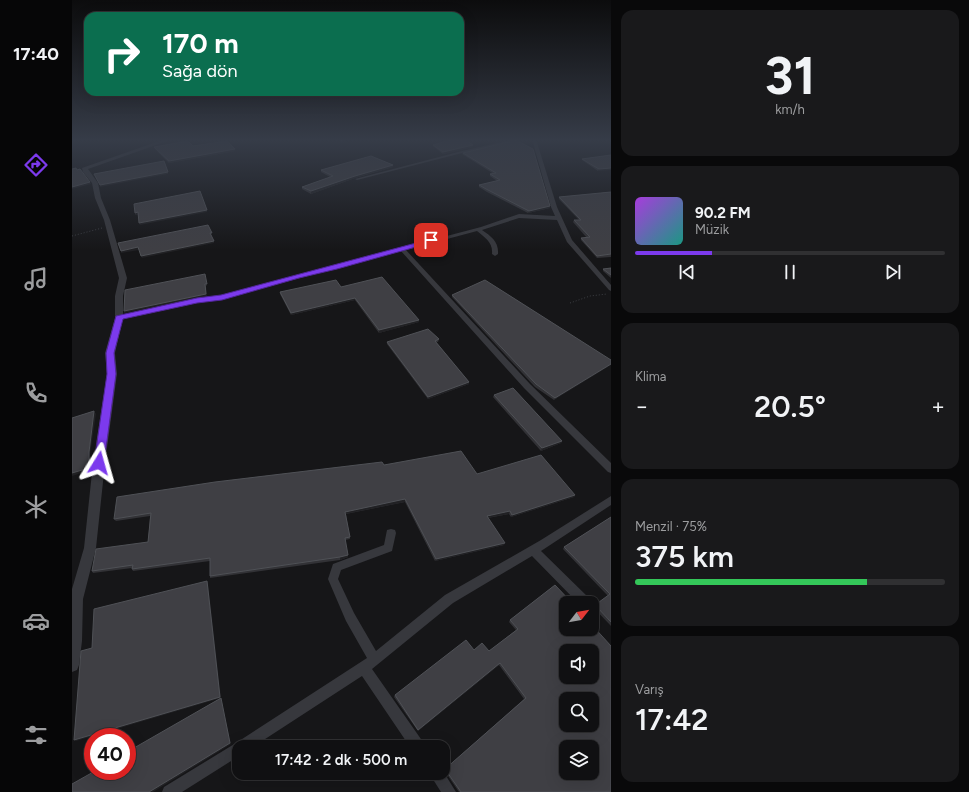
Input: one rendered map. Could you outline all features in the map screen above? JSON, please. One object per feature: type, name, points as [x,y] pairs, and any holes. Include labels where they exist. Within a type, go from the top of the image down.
[{"type":"street","points":[[72,665],[75,641],[74,600],[90,548],[99,463],[112,374],[110,353],[119,318],[119,296],[123,278],[109,225],[98,198],[95,184],[89,176]]},
{"type":"street","points":[[357,179],[369,176]]},
{"type":"street","points":[[546,176],[559,218],[569,241],[611,289]]},
{"type":"street","points":[[119,318],[222,297],[477,229],[519,216],[559,218]]},
{"type":"street","points":[[477,229],[494,242],[496,249],[495,254]]},
{"type":"street","points":[[402,249],[527,386],[611,469]]},
{"type":"street","points":[[252,740],[364,668],[449,599],[533,550],[611,500]]},
{"type":"street","points":[[374,660],[350,616],[333,579],[337,567],[388,548],[391,533]]},
{"type":"street","points":[[533,550],[579,596]]},
{"type":"street","points":[[364,668],[413,740]]},
{"type":"street","points":[[169,792],[232,753]]},
{"type":"street","points":[[441,780],[449,792]]},
{"type":"path","points":[[72,236],[109,225]]},
{"type":"path","points":[[570,303],[590,296],[611,293]]},
{"type":"building","points":[[72,176],[85,176],[90,182],[72,187]]},
{"type":"building","points":[[95,176],[147,176],[100,185]]},
{"type":"building","points":[[333,176],[355,176],[311,191],[302,187]]},
{"type":"building","points":[[493,176],[541,176],[550,206],[529,211],[479,185],[500,180]]},
{"type":"building","points":[[200,191],[207,210],[139,223],[138,212],[135,213],[134,204]]},
{"type":"building","points":[[611,192],[611,254],[597,256],[581,238],[590,237],[574,220],[581,220],[559,197]]},
{"type":"building","points":[[208,225],[214,241],[141,256],[138,247],[121,251],[118,243]]},
{"type":"building","points":[[611,268],[611,275],[603,269]]},
{"type":"building","points":[[205,274],[207,284],[205,284],[206,294],[124,311],[125,290]]},
{"type":"building","points":[[382,277],[419,320],[379,330],[355,298],[291,313],[280,292],[336,280],[341,287]]},
{"type":"building","points":[[485,280],[611,360],[611,364],[555,398],[536,384],[452,295]]},
{"type":"building","points":[[428,329],[439,339],[435,341],[469,382],[428,397],[387,342]]},
{"type":"building","points":[[513,388],[562,441],[542,448],[494,395]]},
{"type":"building","points":[[94,411],[89,452],[89,468],[72,473],[72,418]]},
{"type":"building","points":[[461,451],[477,474],[541,455],[575,495],[512,515],[510,511],[487,516],[505,543],[436,559],[405,499],[345,512],[350,537],[345,538],[348,555],[340,557],[210,576],[210,558],[132,569],[133,565],[92,571],[96,549],[148,542],[151,513],[114,519],[117,497],[215,482],[382,462],[384,465]]},
{"type":"building","points":[[611,517],[611,622],[599,609],[599,602],[610,594],[564,547]]},
{"type":"building","points":[[207,581],[220,697],[115,728],[84,728],[84,737],[74,740],[81,651],[92,648],[94,609]]},
{"type":"building","points":[[555,585],[565,596],[559,596],[559,636],[599,636],[599,633],[611,646],[611,792],[461,792],[450,776],[450,765],[526,698],[500,663],[418,730],[395,695],[466,640],[474,650],[482,643],[489,651],[518,629],[510,620]]},
{"type":"building","points":[[221,698],[230,743],[149,792],[72,792],[72,784],[84,777],[84,780],[136,780],[136,747]]},
{"type":"route","points":[[99,463],[112,374],[110,353],[119,318],[222,297],[298,276],[335,268],[431,240]]}]
